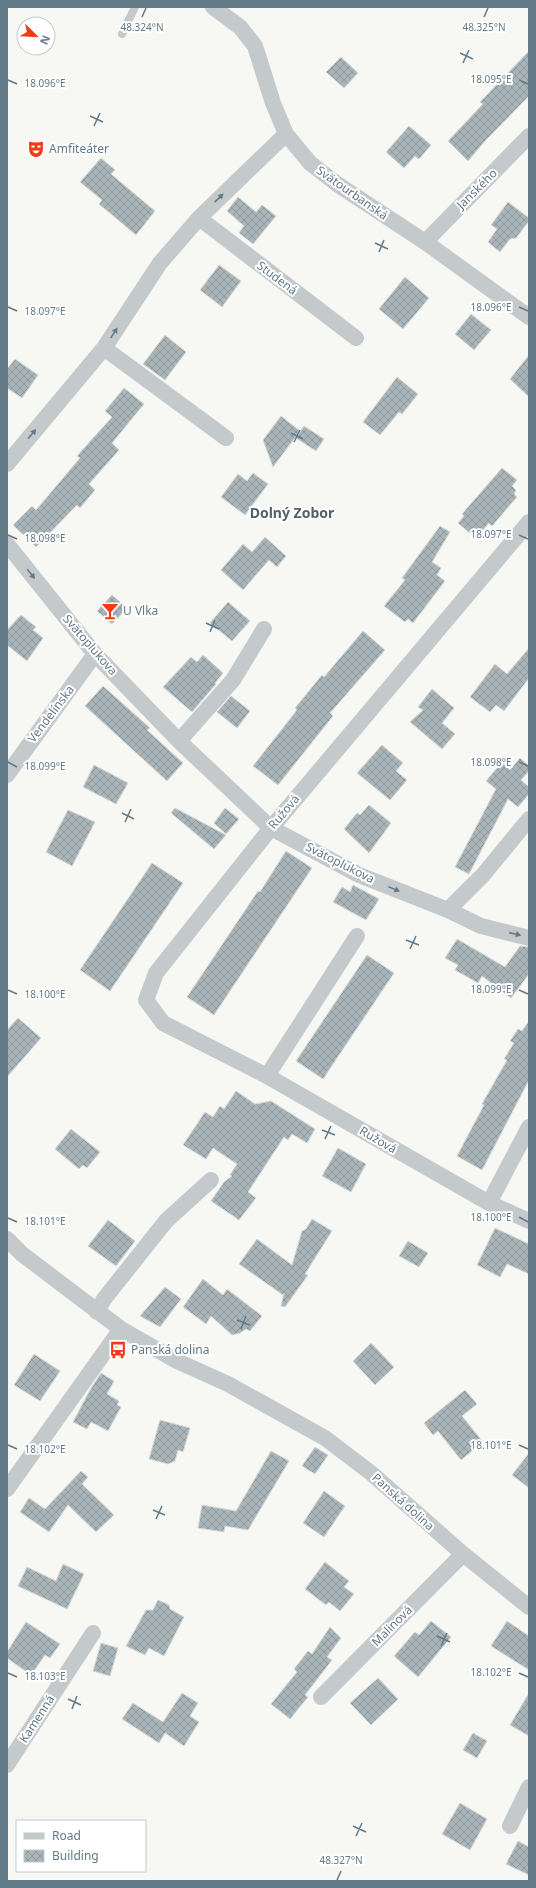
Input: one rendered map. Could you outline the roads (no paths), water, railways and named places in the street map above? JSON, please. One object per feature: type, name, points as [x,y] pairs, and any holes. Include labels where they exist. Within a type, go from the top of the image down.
[{"type":"street","name":"Svätourbanská","points":[[213,7],[240,27],[255,46],[273,103],[286,134],[310,163],[337,184],[425,242],[529,317]]},
{"type":"street","points":[[7,464],[104,348],[160,263],[199,218],[286,134]]},
{"type":"street","name":"Janského","points":[[425,242],[529,136]]},
{"type":"street","name":"Studená","points":[[199,218],[356,338]]},
{"type":"street","points":[[104,348],[226,438]]},
{"type":"street","name":"Ružová","points":[[529,522],[271,828],[156,973],[146,1000],[162,1023],[267,1076],[489,1203],[529,1221]]},
{"type":"street","name":"Svätoplukova","points":[[7,544],[95,654],[179,741],[271,828],[359,875],[448,910],[481,926],[529,938]]},
{"type":"street","points":[[179,741],[233,680],[264,629]]},
{"type":"street","name":"Vendelínska","points":[[7,775],[95,654]]},
{"type":"street","points":[[448,910],[482,875],[529,818]]},
{"type":"street","points":[[267,1076],[357,936]]},
{"type":"street","points":[[489,1203],[529,1127]]},
{"type":"street","points":[[97,1312],[104,1299],[166,1221],[211,1180]]},
{"type":"street","name":"Panská dolina","points":[[7,1239],[22,1254],[121,1329],[177,1361],[228,1384],[325,1438],[372,1473],[463,1554],[529,1607]]},
{"type":"street","points":[[7,1489],[121,1329]]},
{"type":"street","name":"Malinová","points":[[321,1697],[463,1554]]},
{"type":"street","name":"Kamenná","points":[[7,1765],[93,1633]]},
{"type":"street","points":[[510,1826],[529,1787]]},
{"type":"lane","points":[[122,34],[135,7]]},
{"type":"place","name":"Amfiteáter","points":[[36,149]]},
{"type":"place","name":"U Vlka","points":[[110,611]]},
{"type":"place","name":"Panská dolina","points":[[118,1350]]},
{"type":"district","name":"Dolný Zobor","points":[[292,513]]}]
